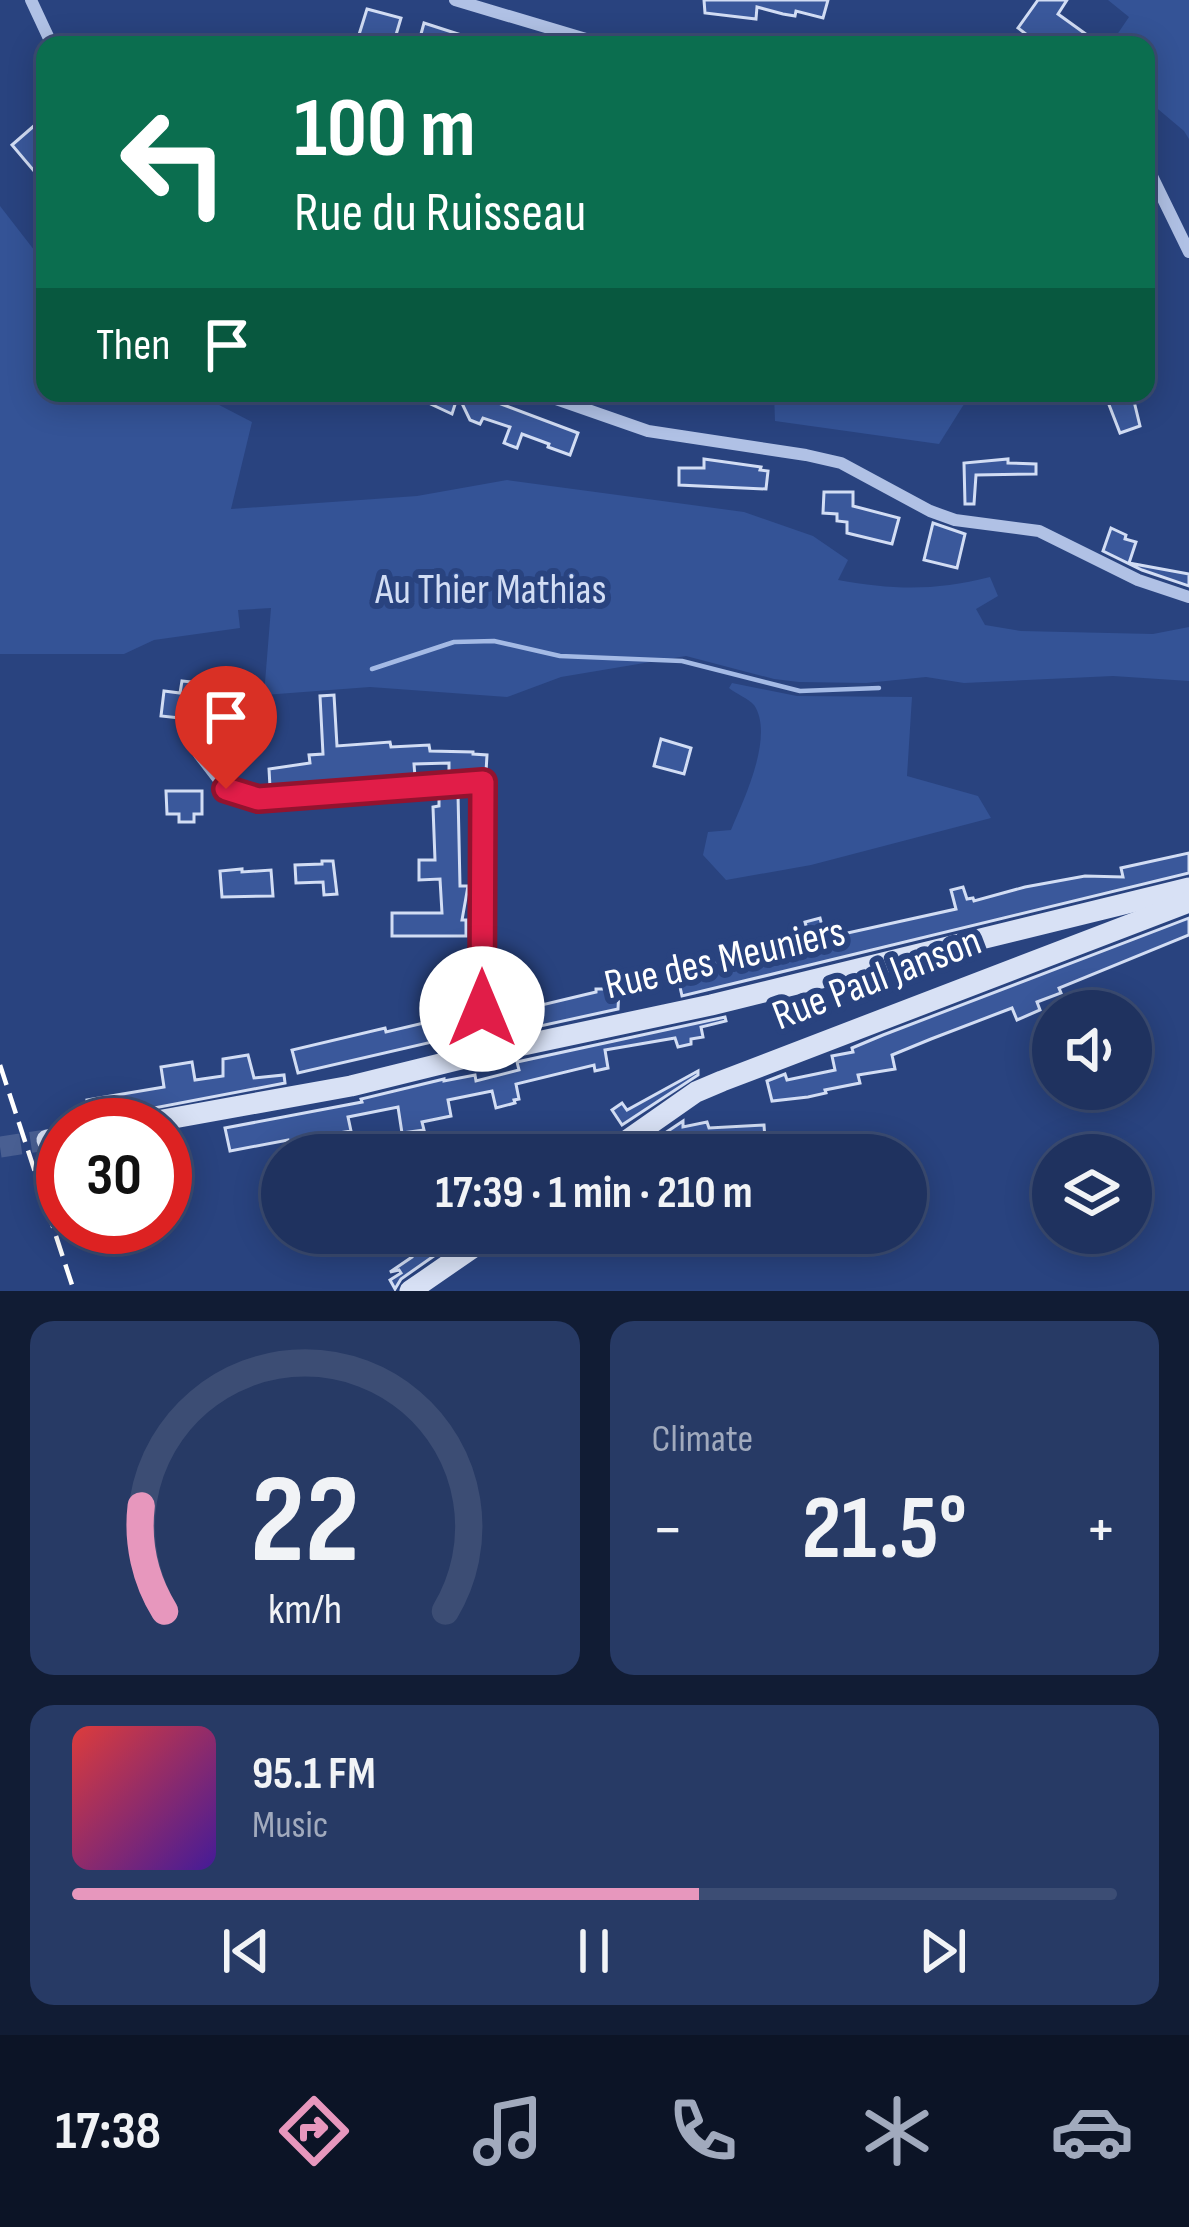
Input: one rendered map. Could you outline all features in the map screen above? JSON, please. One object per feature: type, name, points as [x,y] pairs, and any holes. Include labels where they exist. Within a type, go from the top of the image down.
[{"type":"street","points":[[31,0],[48,36]]},
{"type":"street","points":[[454,0],[576,36]]},
{"type":"street","points":[[1155,182],[1189,252]]},
{"type":"street","points":[[565,402],[648,431],[841,463],[930,511],[955,520],[1040,531],[1138,580],[1189,597]]},
{"type":"street","points":[[199,754],[226,789],[258,799],[483,782],[482,1054]]},
{"type":"street","name":"Rue des Meuniers","points":[[192,1115],[329,1090],[711,1005],[1189,888]]},
{"type":"street","name":"Rue Paul Janson","points":[[636,1134],[722,1081],[1189,902]]},
{"type":"street","points":[[410,1291],[464,1254]]},
{"type":"green space","points":[[1108,0],[1189,0],[1189,139],[1155,107],[1155,36],[1116,36],[1129,17]]},
{"type":"green space","name":"Au Thier Mathias","points":[[0,206],[36,252],[36,402],[213,402],[252,422],[231,509],[417,496],[507,480],[744,512],[813,536],[848,560],[838,580],[914,588],[990,577],[998,596],[976,609],[985,625],[1021,631],[1153,634],[1189,627],[1189,681],[1113,676],[964,683],[926,677],[866,683],[799,682],[686,656],[561,677],[507,697],[370,687],[264,695],[271,608],[238,610],[240,628],[154,640],[124,654],[0,654]]},
{"type":"green space","points":[[774,402],[965,402],[939,444],[775,421]]},
{"type":"green space","points":[[732,683],[797,696],[912,697],[907,776],[978,796],[991,818],[811,865],[726,880],[703,855],[708,832],[731,830],[755,768],[761,734],[754,705],[729,688]]},
{"type":"building","points":[[704,0],[828,0],[823,18],[757,7],[756,19],[705,13]]},
{"type":"building","points":[[1038,0],[1067,0],[1058,14],[1089,36],[1028,36],[1018,28]]},
{"type":"building","points":[[367,9],[401,18],[396,36],[359,36]]},
{"type":"building","points":[[424,23],[464,36],[420,36]]},
{"type":"building","points":[[35,125],[36,173],[12,145]]},
{"type":"building","points":[[426,402],[456,402],[452,414]]},
{"type":"building","points":[[461,402],[496,402],[578,433],[570,455],[522,434],[517,448],[504,443],[510,427],[483,418],[480,424],[470,420]]},
{"type":"building","points":[[1108,402],[1134,402],[1140,426],[1120,433]]},
{"type":"building","points":[[704,459],[761,467],[768,471],[766,489],[679,485],[679,468],[704,468]]},
{"type":"building","points":[[1008,459],[1008,463],[1036,464],[1036,474],[976,475],[974,504],[965,504],[964,463]]},
{"type":"building","points":[[824,492],[853,492],[853,506],[899,518],[892,544],[847,533],[847,522],[837,521],[837,514],[823,513]]},
{"type":"building","points":[[933,523],[965,534],[957,568],[924,560]]},
{"type":"building","points":[[1111,528],[1136,542],[1129,563],[1189,574],[1189,586],[1142,570],[1103,551]]},
{"type":"building","points":[[182,681],[202,683],[199,720],[161,716],[164,691],[180,693]]},
{"type":"building","points":[[334,695],[337,746],[390,742],[391,747],[429,745],[430,751],[473,752],[487,755],[486,772],[449,772],[449,763],[414,764],[415,777],[270,787],[269,769],[310,763],[309,755],[323,754],[320,696]]},
{"type":"building","points":[[661,739],[691,748],[684,774],[654,766]]},
{"type":"building","points":[[166,791],[202,791],[202,814],[194,814],[194,822],[179,822],[179,814],[167,814]]},
{"type":"building","points":[[458,794],[460,886],[468,886],[462,920],[466,920],[466,936],[392,936],[392,913],[442,913],[440,879],[419,880],[419,860],[435,860],[433,807],[439,806],[439,796]]},
{"type":"building","points":[[1189,853],[1189,873],[682,996],[677,973],[745,955],[744,950],[782,943],[780,936],[807,929],[805,922],[820,918],[825,938],[956,909],[951,890],[963,887],[967,899],[974,901],[1085,876],[1123,877],[1121,868]]},
{"type":"building","points":[[333,861],[337,894],[324,895],[323,882],[296,883],[295,865]]},
{"type":"building","points":[[271,870],[273,896],[222,897],[220,871]]},
{"type":"building","points":[[1189,918],[1189,935],[1060,990],[1032,990],[1032,1013],[1017,1020],[1012,1008],[892,1055],[895,1069],[858,1075],[860,1083],[772,1101],[767,1081],[785,1074],[787,1080],[835,1070],[832,1056],[853,1052],[852,1048]]},
{"type":"building","points":[[596,989],[619,989],[618,1009],[508,1033],[504,1014]]},
{"type":"building","points":[[449,1017],[454,1037],[298,1073],[292,1050]]},
{"type":"building","points":[[725,1017],[726,1021],[701,1027],[703,1037],[691,1039],[691,1044],[678,1047],[675,1038],[605,1050],[608,1068],[595,1071],[594,1065],[516,1084],[519,1099],[515,1103],[496,1108],[492,1091],[448,1100],[451,1116],[422,1122],[424,1130],[402,1133],[398,1107],[348,1117],[351,1131],[261,1134],[261,1145],[230,1151],[225,1128],[362,1102],[444,1079],[475,1075],[476,1081],[519,1070],[517,1062]]},
{"type":"building","points":[[248,1055],[254,1078],[284,1075],[285,1083],[192,1101],[99,1098],[164,1087],[161,1067],[192,1062],[195,1080],[223,1076],[223,1059]]},
{"type":"building","points":[[698,1071],[622,1125],[612,1110],[622,1103],[627,1110]]},
{"type":"building","points":[[683,1121],[683,1127],[707,1122],[709,1128],[764,1125],[765,1134],[664,1134]]},
{"type":"building","points":[[437,1254],[401,1279],[395,1289],[390,1280],[401,1273],[390,1272],[412,1257]]},
{"type":"waterway","points":[[372,669],[454,642],[494,641],[560,656],[682,661],[800,691],[879,688]]},
{"type":"tunnel","points":[[0,1147],[36,1142]]},
{"type":"railway","points":[[0,1065],[74,1291]]},
{"type":"route","points":[[226,789],[258,799],[483,782],[482,1009]]}]
